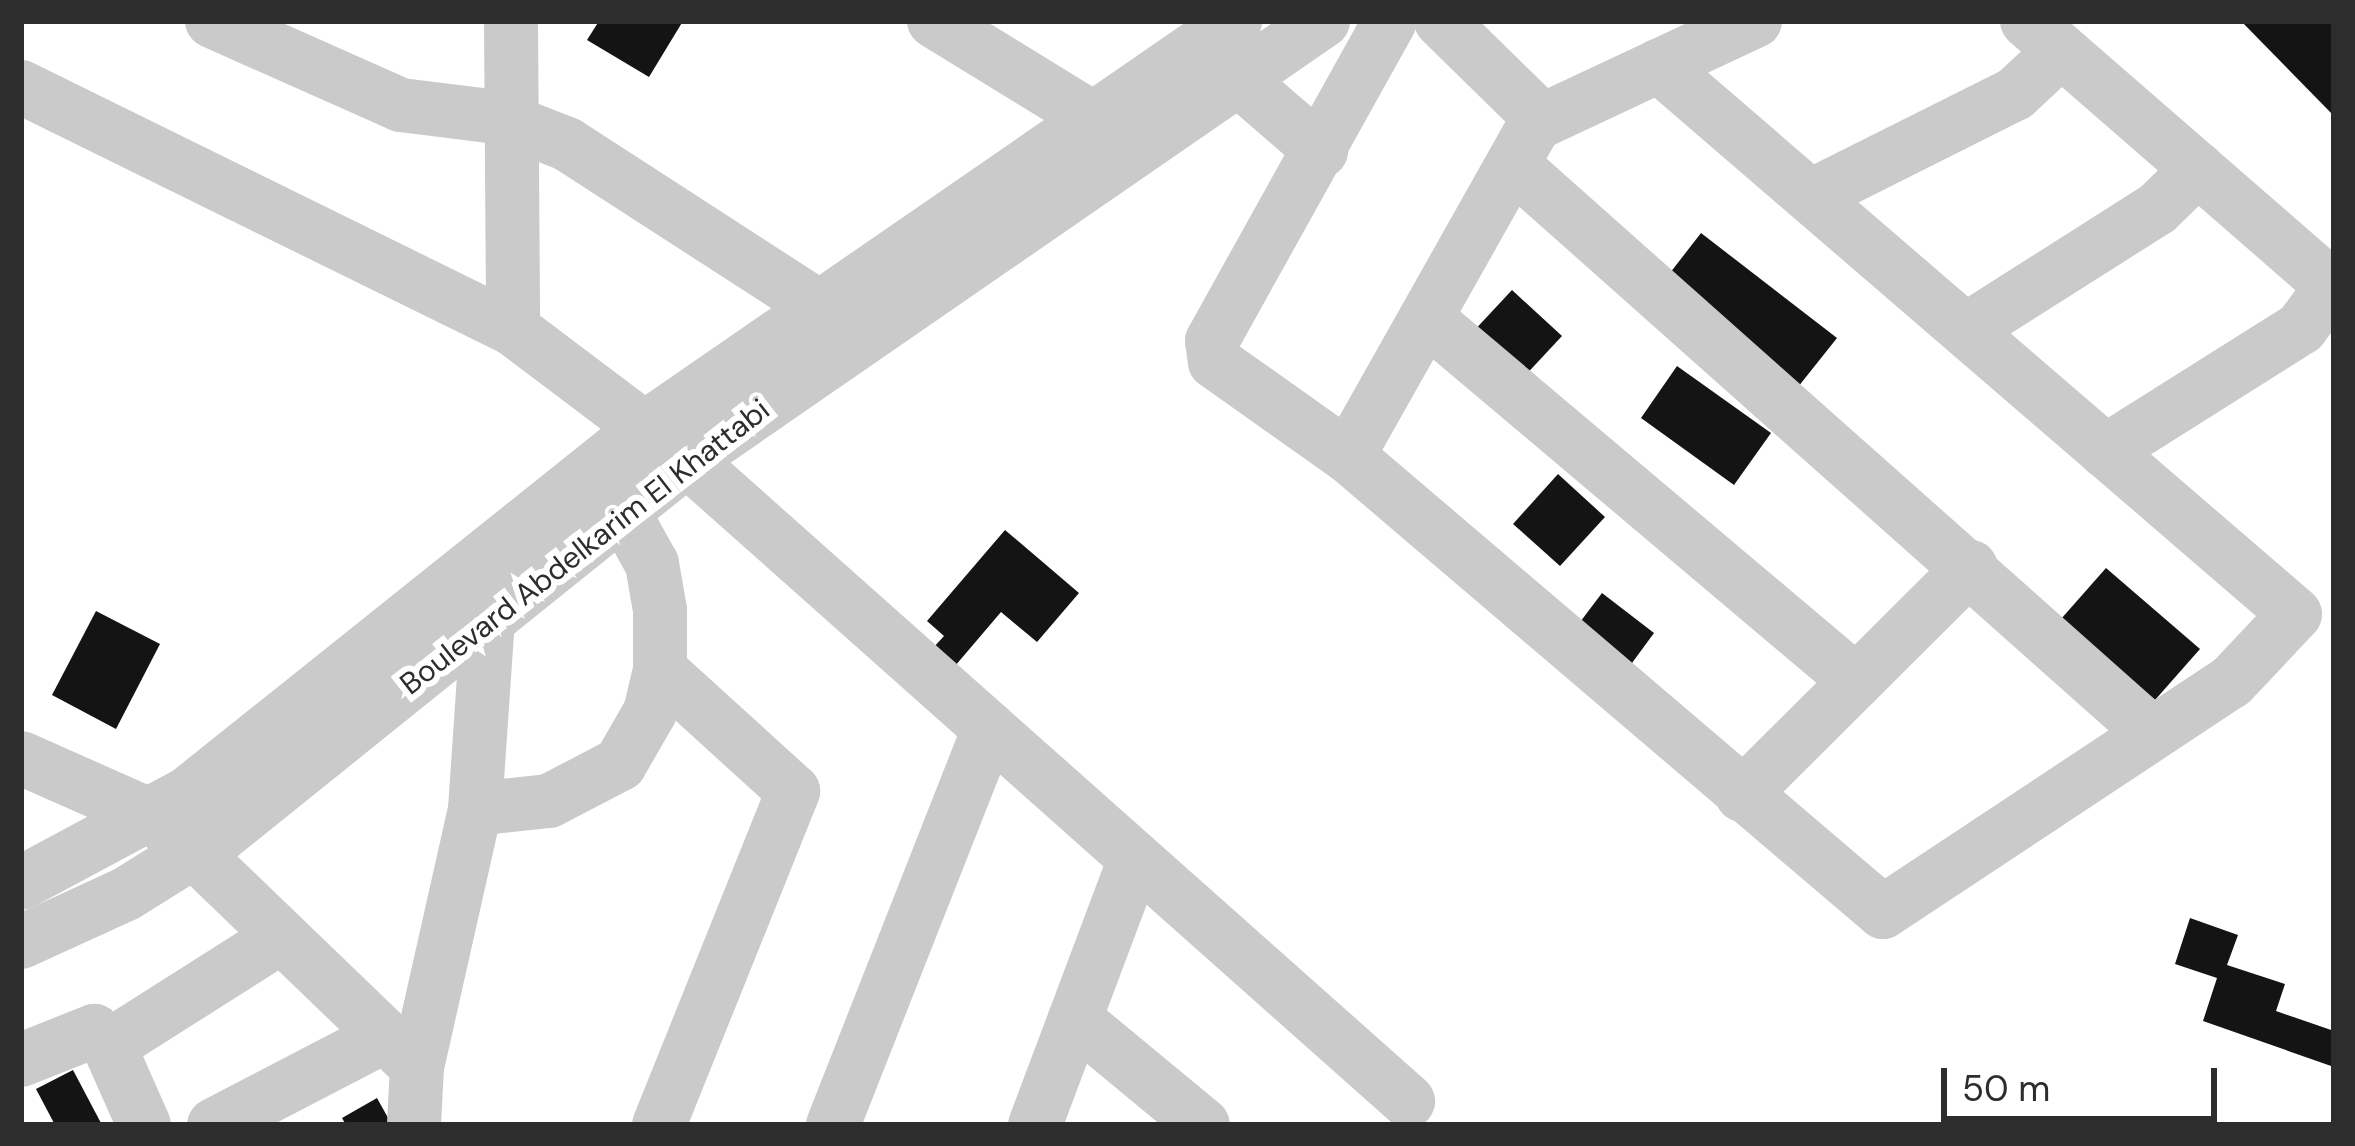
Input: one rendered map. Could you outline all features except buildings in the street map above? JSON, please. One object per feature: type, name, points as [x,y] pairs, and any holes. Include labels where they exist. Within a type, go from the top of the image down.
[{"type":"street","points":[[212,21],[401,105],[516,122],[568,144],[814,304]]},
{"type":"street","points":[[511,21],[516,122],[513,329]]},
{"type":"street","points":[[934,21],[1092,118]]},
{"type":"street","name":"Boulevard Abdelkarim El Khattabi","points":[[21,883],[152,816],[645,428],[814,304],[1235,21]]},
{"type":"street","name":"Boulevard Abdelkarim El Khattabi","points":[[21,941],[195,853],[687,460],[1323,21]]},
{"type":"street","points":[[1390,21],[1211,353],[1348,456],[1882,912],[2231,682],[2295,614],[1660,66]]},
{"type":"street","points":[[1348,456],[1524,144],[1534,112],[1441,21]]},
{"type":"street","points":[[1524,144],[1660,66],[1755,21]]},
{"type":"street","points":[[1811,196],[2015,94],[2044,36],[2332,286],[2301,328],[2106,451]]},
{"type":"street","points":[[1238,79],[1321,151]]},
{"type":"street","points":[[21,87],[513,329],[687,460],[1408,1101]]},
{"type":"street","points":[[1524,144],[2151,732]]},
{"type":"street","points":[[1966,330],[2157,208],[2198,169]]},
{"type":"street","points":[[1426,317],[1856,681]]},
{"type":"street","points":[[475,809],[549,801],[620,764],[650,712],[661,670],[652,564],[623,512]]},
{"type":"street","points":[[1742,794],[1971,567]]},
{"type":"street","points":[[414,1125],[400,1052],[475,809],[488,620]]},
{"type":"street","points":[[659,1125],[793,791],[661,670]]},
{"type":"street","points":[[833,1125],[989,729]]},
{"type":"street","points":[[21,758],[152,816],[400,1052]]},
{"type":"street","points":[[1035,1125],[1135,859]]},
{"type":"street","points":[[109,1046],[280,937]]},
{"type":"street","points":[[1075,1019],[1203,1125]]},
{"type":"street","points":[[21,1060],[88,1030],[109,1046],[144,1125]]},
{"type":"street","points":[[214,1125],[400,1052]]}]
